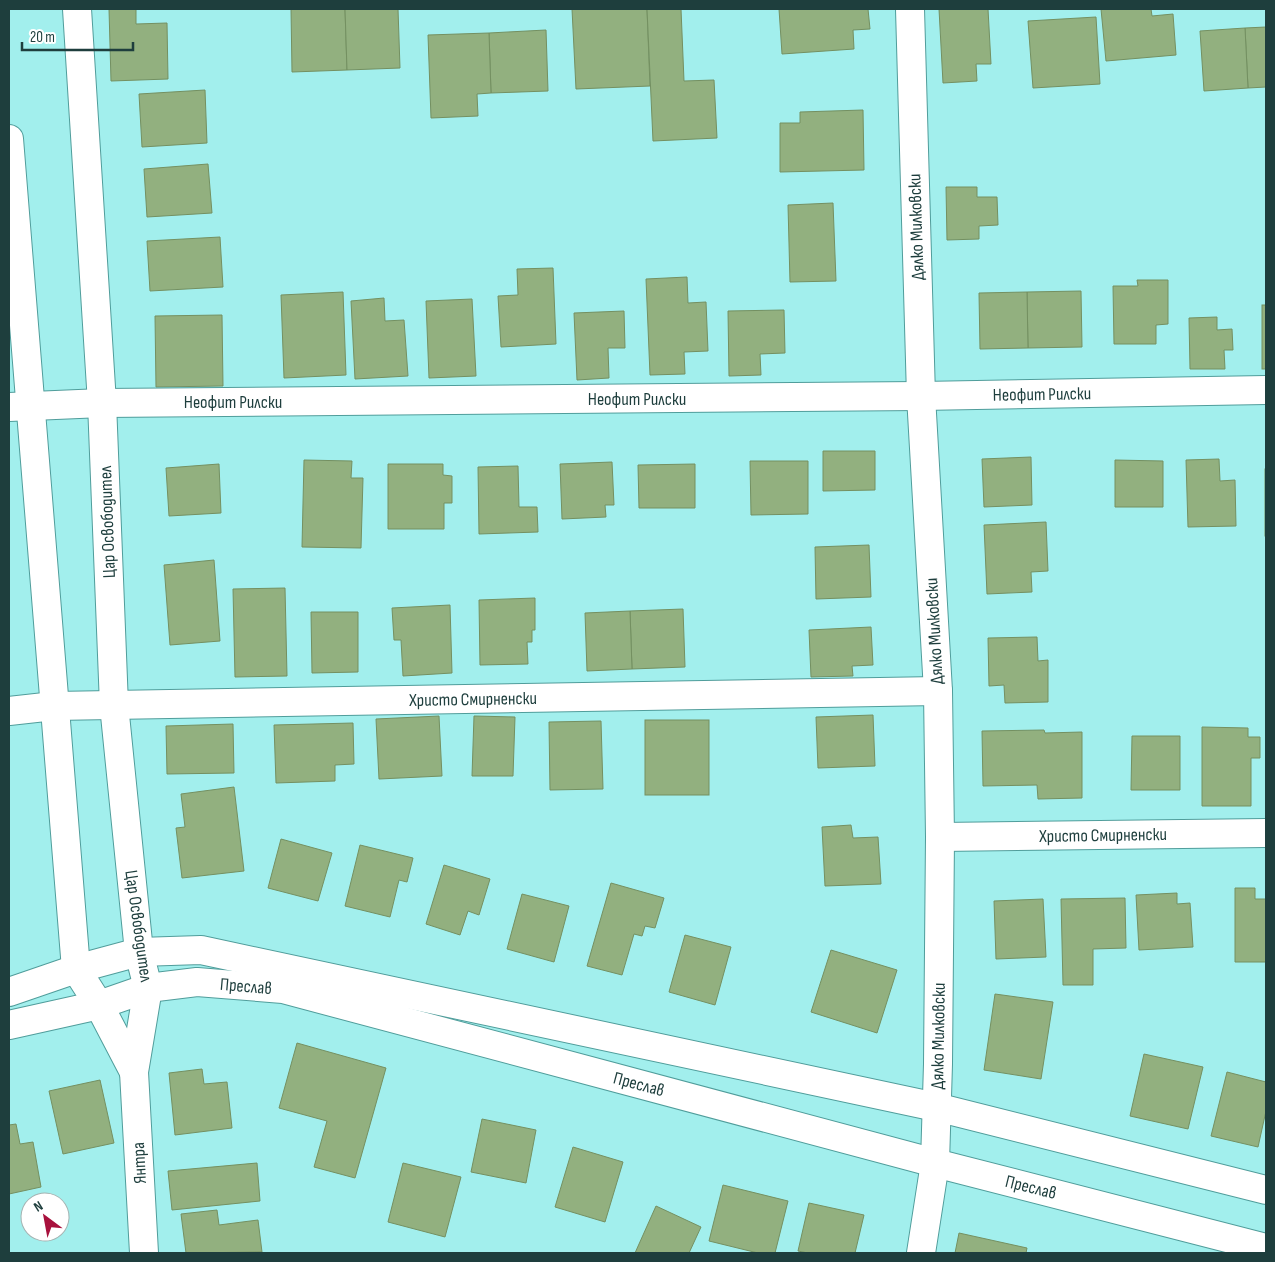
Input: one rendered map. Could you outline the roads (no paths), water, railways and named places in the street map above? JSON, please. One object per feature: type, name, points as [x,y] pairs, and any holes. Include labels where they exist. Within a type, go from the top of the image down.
[{"type":"street","name":"Цар Освободител","points":[[77,9],[102,403],[114,705],[139,952],[148,988],[134,1072]]},
{"type":"street","name":"Дялко Милковски","points":[[910,9],[921,396],[938,690],[940,837],[935,1162],[921,1253]]},
{"type":"street","points":[[9,139],[20,407],[54,706],[76,969],[99,1005],[134,1072]]},
{"type":"street","name":"Неофит Рилски","points":[[20,407],[102,403],[921,396],[1266,390]]},
{"type":"street","name":"Христо Смирненски","points":[[9,711],[54,706],[938,690]]},
{"type":"street","name":"Христо Смирненски","points":[[940,837],[1266,834]]},
{"type":"street","name":"Преслав","points":[[9,992],[76,969],[139,952],[210,951],[936,1106],[1266,1190]]},
{"type":"street","name":"Преслав","points":[[9,1025],[99,1005],[148,988],[197,982],[283,989],[1266,1248]]},
{"type":"street","name":"Янтра","points":[[134,1072],[144,1253]]}]
